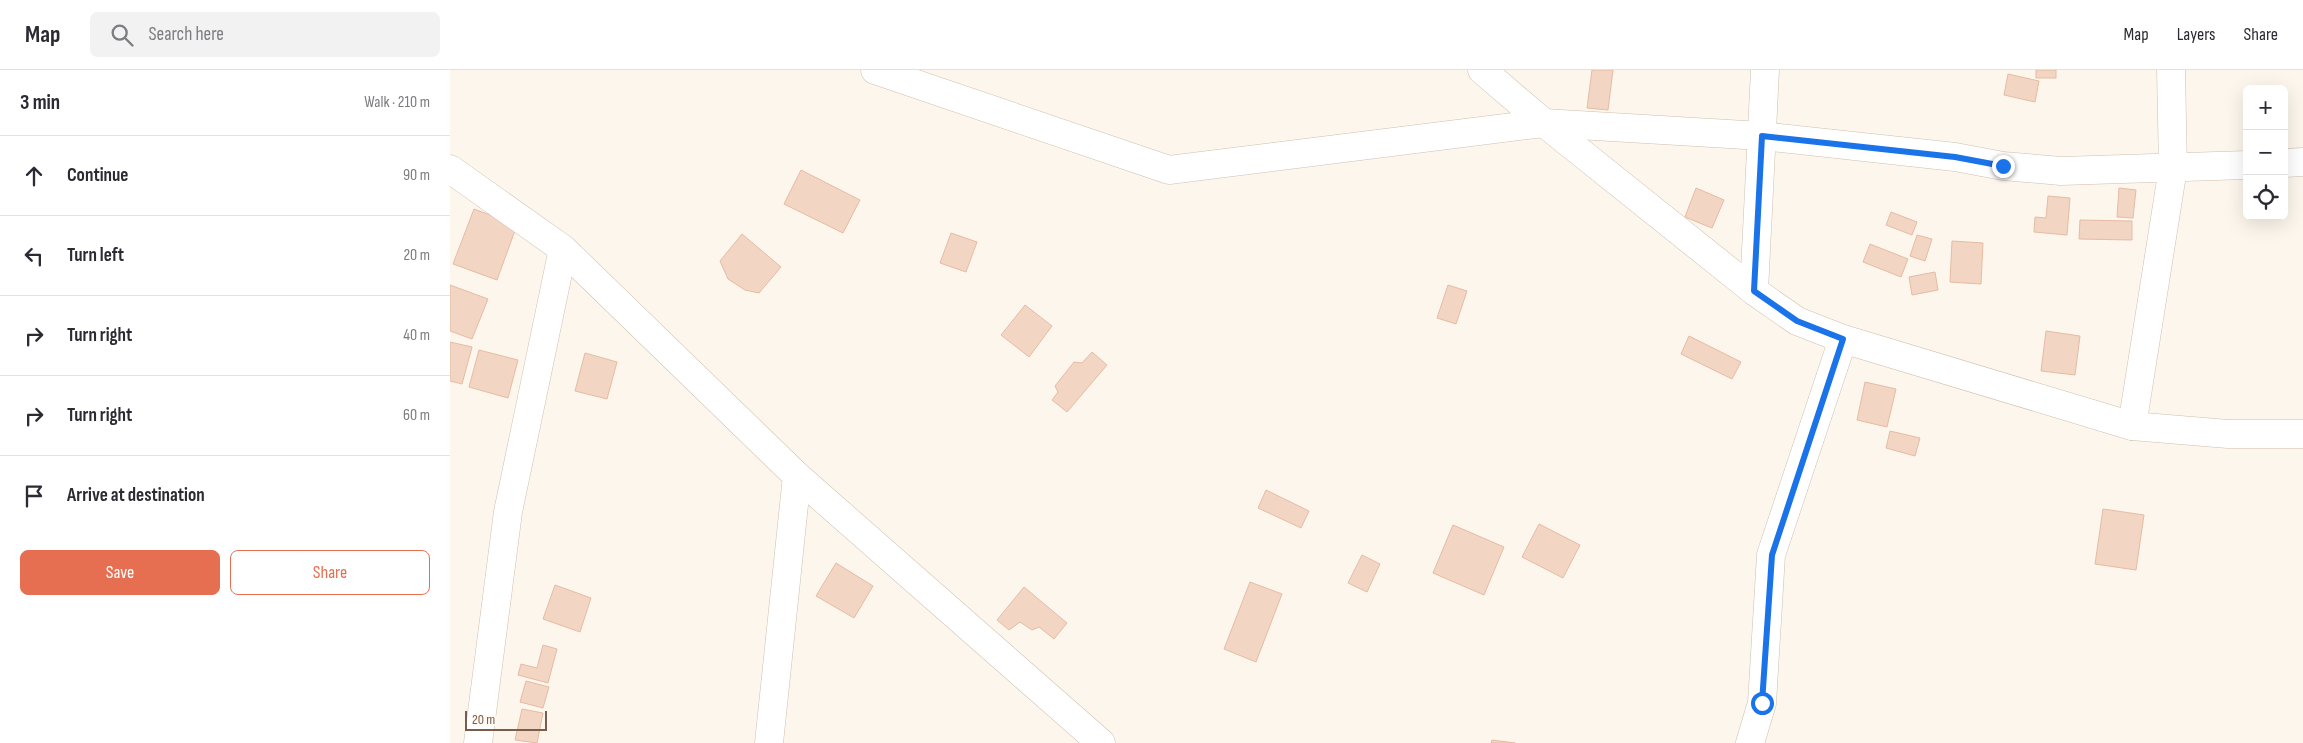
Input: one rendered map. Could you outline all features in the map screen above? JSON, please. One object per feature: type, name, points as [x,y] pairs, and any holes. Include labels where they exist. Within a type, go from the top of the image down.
[{"type":"street","points":[[876,70],[1169,170],[1544,123],[1762,136],[1955,157],[2003,166],[2061,171],[2243,164]]},
{"type":"street","points":[[1482,70],[1544,123],[1754,291],[1797,321],[1843,339],[2132,426],[2228,434],[2303,434]]},
{"type":"street","points":[[1754,291],[1765,70]]},
{"type":"street","points":[[2132,426],[2173,168],[2171,70]]},
{"type":"street","points":[[2288,163],[2303,162]]},
{"type":"street","points":[[450,169],[563,249],[798,476],[1100,743]]},
{"type":"street","points":[[478,743],[508,512],[563,249]]},
{"type":"street","points":[[1750,743],[1762,703],[1772,555],[1843,339]]},
{"type":"street","points":[[769,743],[798,476]]},
{"type":"building","points":[[1592,70],[1613,70],[1608,110],[1587,108]]},
{"type":"building","points":[[2036,70],[2056,70],[2056,78],[2036,78]]},
{"type":"building","points":[[2008,74],[2039,81],[2035,102],[2004,95]]},
{"type":"building","points":[[801,170],[860,200],[843,233],[784,204]]},
{"type":"building","points":[[1696,188],[1724,200],[1712,228],[1685,217]]},
{"type":"building","points":[[2119,188],[2136,190],[2133,218],[2117,217]]},
{"type":"building","points":[[2048,196],[2070,198],[2067,235],[2034,232],[2035,217],[2046,218]]},
{"type":"building","points":[[474,209],[517,225],[497,280],[453,264]]},
{"type":"building","points":[[1891,212],[1917,222],[1912,235],[1886,225]]},
{"type":"building","points":[[2080,220],[2132,221],[2132,240],[2079,239]]},
{"type":"building","points":[[951,233],[977,242],[966,272],[940,263]]},
{"type":"building","points":[[742,234],[781,267],[759,293],[745,290],[728,279],[720,261]]},
{"type":"building","points":[[1917,235],[1932,239],[1925,261],[1910,256]]},
{"type":"building","points":[[1952,241],[1983,243],[1981,284],[1950,282]]},
{"type":"building","points":[[1870,244],[1908,259],[1901,277],[1863,262]]},
{"type":"building","points":[[1935,272],[1938,290],[1912,295],[1909,277]]},
{"type":"building","points":[[450,285],[488,299],[472,339],[450,331]]},
{"type":"building","points":[[1448,285],[1467,291],[1456,324],[1437,318]]},
{"type":"building","points":[[1025,305],[1052,326],[1029,357],[1001,335]]},
{"type":"building","points":[[2046,331],[2080,336],[2075,375],[2041,371]]},
{"type":"building","points":[[1689,336],[1741,362],[1732,379],[1681,354]]},
{"type":"building","points":[[450,342],[472,347],[462,384],[450,381]]},
{"type":"building","points":[[479,350],[518,360],[508,398],[469,387]]},
{"type":"building","points":[[1092,352],[1107,365],[1067,412],[1052,400],[1058,392],[1055,386],[1074,362],[1082,363]]},
{"type":"building","points":[[585,353],[617,362],[607,399],[575,391]]},
{"type":"building","points":[[1865,382],[1896,389],[1887,427],[1857,420]]},
{"type":"building","points":[[1890,431],[1920,438],[1915,456],[1886,448]]},
{"type":"building","points":[[1266,490],[1309,511],[1301,528],[1258,508]]},
{"type":"building","points":[[2103,509],[2144,515],[2136,570],[2095,564]]},
{"type":"building","points":[[1539,524],[1580,545],[1563,578],[1522,557]]},
{"type":"building","points":[[1453,525],[1504,547],[1484,595],[1433,573]]},
{"type":"building","points":[[1362,555],[1380,564],[1367,592],[1348,583]]},
{"type":"building","points":[[836,563],[873,586],[854,618],[816,596]]},
{"type":"building","points":[[1250,582],[1282,594],[1256,662],[1224,649]]},
{"type":"building","points":[[555,585],[591,598],[580,632],[543,619]]},
{"type":"building","points":[[1024,587],[1067,623],[1054,639],[1039,627],[1032,630],[1020,622],[1009,630],[997,620]]},
{"type":"building","points":[[543,645],[557,649],[548,683],[518,675],[521,664],[537,668]]},
{"type":"building","points":[[526,681],[549,687],[543,708],[520,702]]},
{"type":"building","points":[[522,709],[543,713],[537,743],[515,740]]},
{"type":"building","points":[[1492,740],[1515,743],[1491,743]]},
{"type":"route","points":[[1762,703],[1772,555],[1843,339],[1797,321],[1754,291],[1762,136],[1955,157],[2003,166]]}]
